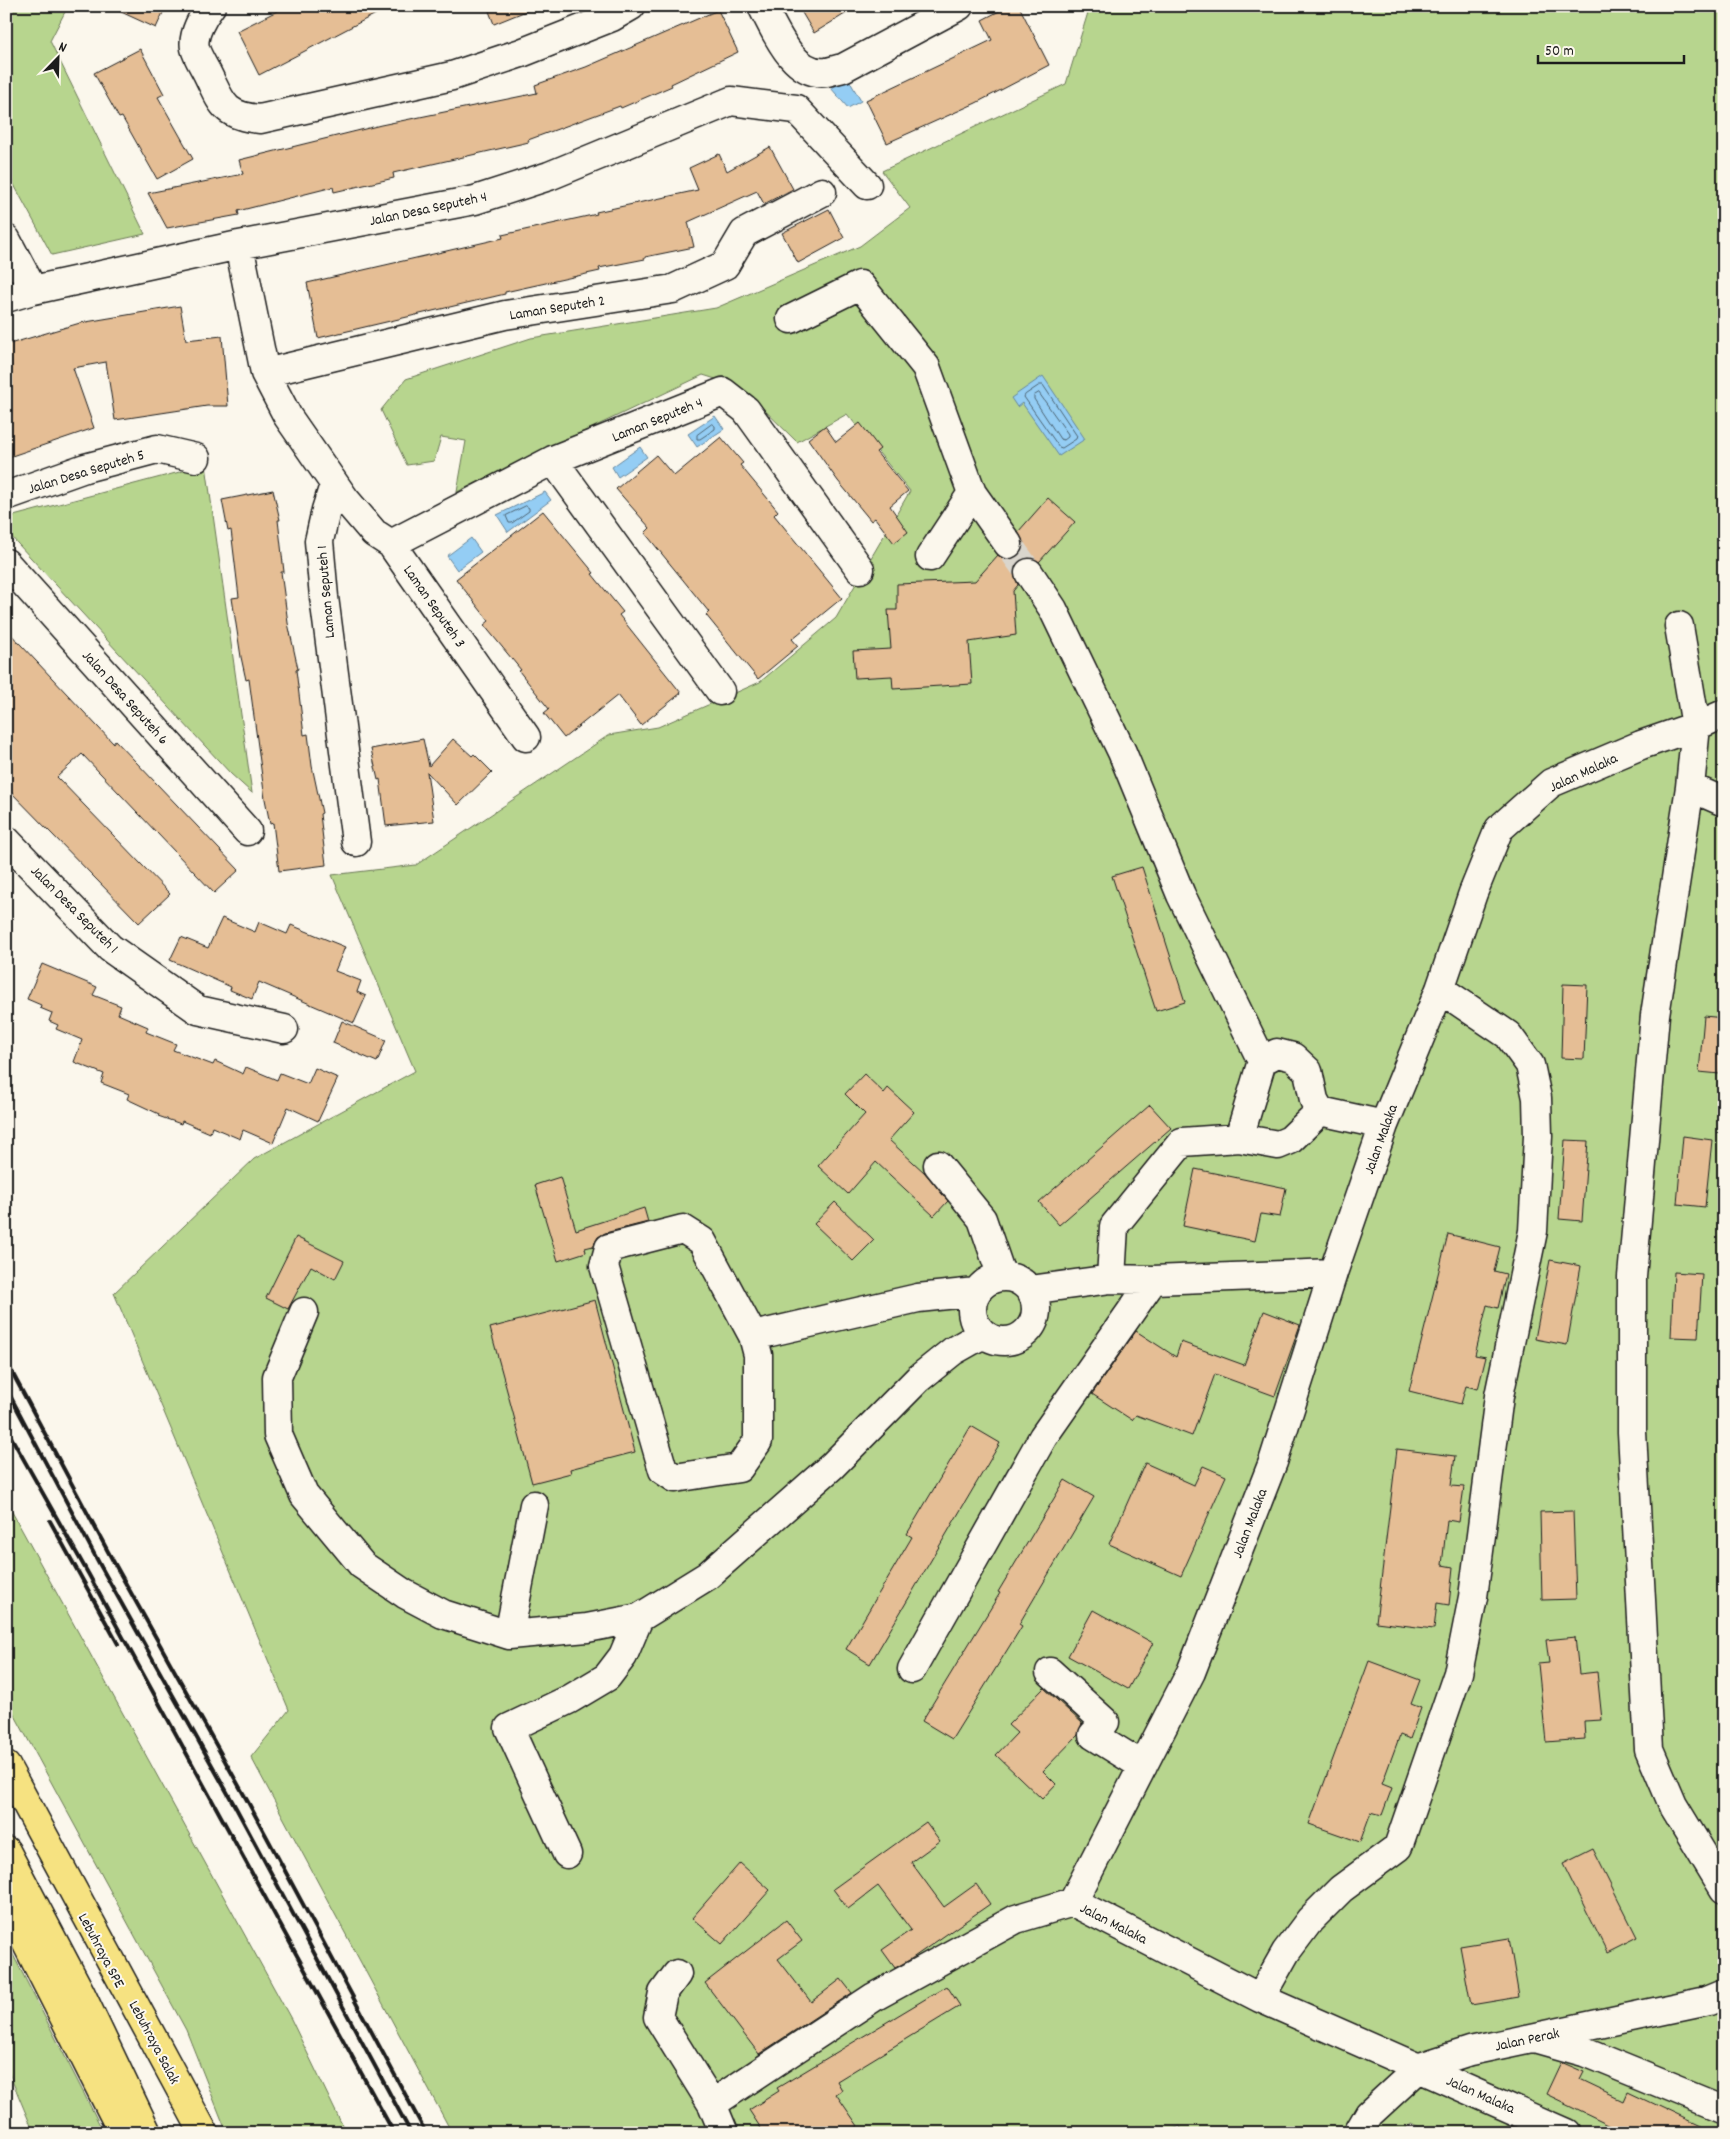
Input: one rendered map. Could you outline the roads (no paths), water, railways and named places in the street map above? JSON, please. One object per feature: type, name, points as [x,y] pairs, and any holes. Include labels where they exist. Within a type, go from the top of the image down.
[{"type":"highway","name":"Lebuhraya SPE","points":[[6,1768],[115,1975],[194,2133]]},
{"type":"highway","name":"Lebuhraya Salak","points":[[6,1768],[204,2133]]},
{"type":"highway","points":[[6,1851],[80,1992],[147,2133]]},
{"type":"highway","points":[[6,1903],[123,2133]]},
{"type":"street","points":[[211,6],[198,29],[195,48],[222,105],[239,115],[260,119],[452,76],[521,53],[612,17],[631,6]]},
{"type":"street","points":[[762,6],[788,54],[811,69],[826,72],[843,68],[959,6]]},
{"type":"street","name":"Jalan Desa Seputeh 4","points":[[6,298],[33,290],[240,245],[475,200],[549,176],[732,101],[796,109],[867,185]]},
{"type":"street","name":"Laman Seputeh 2","points":[[265,373],[505,315],[673,289],[724,265],[744,233],[822,192]]},
{"type":"street","points":[[6,239],[33,290]]},
{"type":"street","points":[[240,245],[265,373],[288,417],[334,485]]},
{"type":"street","points":[[791,319],[860,286],[926,367],[972,493],[1008,544]]},
{"type":"street","name":"Laman Seputeh 4","points":[[391,544],[553,460],[723,392],[746,410],[860,569]]},
{"type":"street","name":"Jalan Desa Seputeh 5","points":[[6,496],[85,468],[157,449],[196,458]]},
{"type":"street","points":[[553,460],[720,691]]},
{"type":"street","name":"Laman Seputeh 3","points":[[334,485],[374,533],[391,544],[526,737]]},
{"type":"street","name":"Laman Seputeh 1","points":[[334,485],[319,541],[324,597],[356,842]]},
{"type":"street","points":[[930,557],[972,493]]},
{"type":"street","name":"Jalan Desa Seputeh 6","points":[[6,563],[247,831]]},
{"type":"street","points":[[1029,573],[1058,618],[1122,752],[1181,895],[1262,1061],[1240,1138]]},
{"type":"street","points":[[1679,626],[1696,726],[1690,787],[1655,1015],[1632,1276],[1632,1432],[1649,1749],[1673,1805],[1724,1889]]},
{"type":"street","name":"Jalan Malaka","points":[[1566,2133],[1260,1998],[1073,1902],[1191,1672],[1266,1480],[1333,1273],[1384,1125],[1440,989],[1473,893],[1499,829],[1551,783],[1641,745],[1696,726],[1723,714]]},
{"type":"street","points":[[1690,787],[1724,802]]},
{"type":"street","name":"Jalan Desa Seputeh 1","points":[[6,840],[110,948],[198,1010],[284,1029]]},
{"type":"street","points":[[1260,1998],[1286,1952],[1310,1920],[1341,1889],[1398,1847],[1458,1673],[1473,1597],[1499,1396],[1533,1231],[1538,1136],[1537,1098],[1530,1065],[1508,1035],[1440,989]]},
{"type":"street","points":[[1262,1061],[1276,1053],[1294,1057],[1308,1071],[1314,1100],[1320,1111],[1384,1125]]},
{"type":"street","points":[[1111,1279],[1114,1226],[1182,1142],[1240,1138],[1278,1145],[1290,1140],[1320,1111]]},
{"type":"street","points":[[938,1166],[982,1219],[1002,1277]]},
{"type":"street","points":[[683,1230],[702,1241],[755,1345],[758,1441],[739,1468],[675,1478],[663,1470],[604,1266],[609,1248],[683,1230]]},
{"type":"street","points":[[1030,1290],[1111,1279],[1153,1280],[1333,1273]]},
{"type":"street","points":[[1002,1277],[1018,1281],[1030,1290],[1036,1304],[1034,1320],[1026,1333],[1013,1340],[997,1341],[983,1334],[974,1322],[974,1299],[988,1281],[1002,1277]]},
{"type":"street","points":[[912,1669],[1043,1437],[1153,1280]]},
{"type":"street","points":[[755,1345],[918,1298],[974,1299]]},
{"type":"street","points":[[304,1312],[277,1377],[278,1435],[304,1495],[362,1564],[398,1589],[443,1614],[509,1636],[587,1628],[639,1618],[707,1576],[832,1466],[918,1379],[953,1351],[983,1334]]},
{"type":"street","points":[[509,1636],[534,1505]]},
{"type":"street","points":[[566,1854],[509,1728],[570,1699],[607,1678],[623,1656],[639,1618]]},
{"type":"street","points":[[1050,1672],[1105,1722],[1093,1736],[1143,1766]]},
{"type":"street","points":[[712,2104],[874,1997],[1016,1919],[1073,1902]]},
{"type":"street","points":[[677,1974],[663,1993],[658,2017],[712,2104],[724,2133]]},
{"type":"street","name":"Jalan Perak","points":[[1358,2133],[1369,2114],[1420,2067],[1470,2051],[1697,2003],[1724,1994]]},
{"type":"street","points":[[1532,2038],[1584,2052],[1724,2109]]},
{"type":"water","points":[[849,80],[861,101],[848,108],[831,88]]},
{"type":"water","points":[[1043,376],[1085,439],[1059,456],[1022,403],[1017,407],[1011,398]]},
{"type":"water","points":[[715,416],[724,429],[697,447],[688,434]]},
{"type":"water","points":[[640,447],[647,457],[618,477],[612,467]]},
{"type":"water","points":[[545,492],[551,500],[508,532],[497,515]]},
{"type":"water","points":[[471,538],[481,552],[457,570],[447,556]]},
{"type":"tunnel","points":[[1008,544],[1029,573]]},
{"type":"railway","points":[[6,1361],[112,1559],[248,1802],[426,2133]]},
{"type":"railway","points":[[6,1388],[100,1565],[236,1808],[411,2133]]},
{"type":"railway","points":[[6,1428],[89,1575],[394,2133]]},
{"type":"railway","points":[[50,1521],[118,1644]]}]
